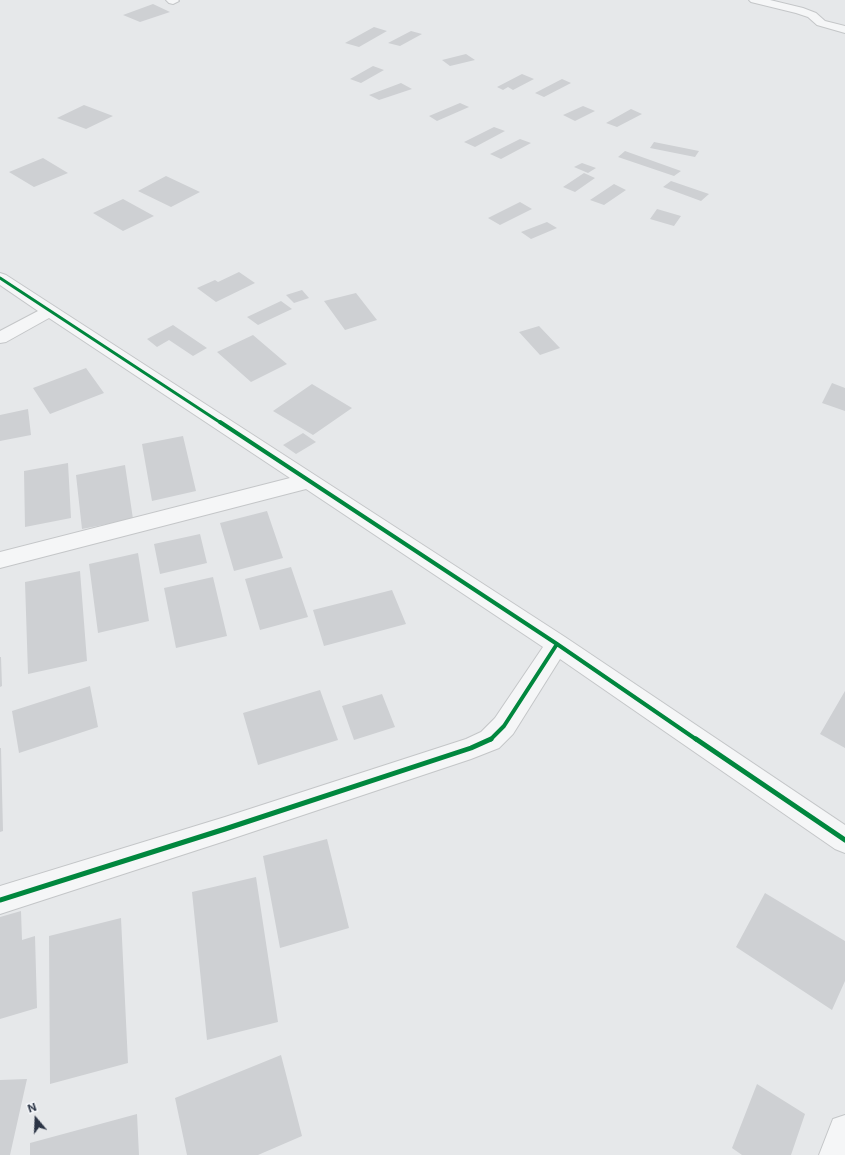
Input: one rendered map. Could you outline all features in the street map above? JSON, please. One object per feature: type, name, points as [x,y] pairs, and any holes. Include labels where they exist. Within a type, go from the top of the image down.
[{"type":"street","points":[[756,0],[799,10],[812,16],[821,23],[845,30]]},
{"type":"street","points":[[0,278],[557,644],[845,840]]},
{"type":"street","points":[[0,338],[50,311]]},
{"type":"street","points":[[0,560],[308,481]]},
{"type":"street","points":[[0,900],[232,827],[490,740],[504,726],[557,644]]},
{"type":"street","points":[[835,1155],[845,1131]]},
{"type":"building","points":[[153,4],[170,12],[140,22],[123,15]]},
{"type":"building","points":[[374,27],[387,31],[359,47],[345,43]]},
{"type":"building","points":[[411,31],[422,34],[400,46],[388,43]]},
{"type":"building","points":[[466,54],[475,60],[450,66],[442,60]]},
{"type":"building","points":[[373,66],[384,70],[361,83],[350,79]]},
{"type":"building","points":[[522,74],[534,79],[513,90],[508,87],[503,90],[497,87]]},
{"type":"building","points":[[562,79],[571,83],[544,97],[535,93]]},
{"type":"building","points":[[401,83],[412,89],[379,100],[369,95]]},
{"type":"building","points":[[460,103],[469,107],[437,121],[429,116]]},
{"type":"building","points":[[84,105],[113,116],[86,129],[57,118]]},
{"type":"building","points":[[583,106],[595,111],[575,121],[563,115]]},
{"type":"building","points":[[631,109],[642,114],[617,127],[606,123]]},
{"type":"building","points":[[494,127],[505,131],[475,147],[464,142]]},
{"type":"building","points":[[520,139],[531,143],[501,159],[490,154]]},
{"type":"building","points":[[654,142],[699,151],[695,157],[650,148]]},
{"type":"building","points":[[625,151],[681,171],[674,176],[618,157]]},
{"type":"building","points":[[43,158],[68,173],[34,187],[9,172]]},
{"type":"building","points":[[582,163],[596,168],[588,173],[574,167]]},
{"type":"building","points":[[584,173],[595,178],[575,192],[563,187]]},
{"type":"building","points":[[166,176],[200,192],[171,207],[138,191]]},
{"type":"building","points":[[671,181],[709,194],[701,201],[663,187]]},
{"type":"building","points":[[614,184],[626,190],[604,205],[590,200]]},
{"type":"building","points":[[123,199],[154,216],[123,231],[93,213]]},
{"type":"building","points":[[520,202],[532,209],[500,225],[488,218]]},
{"type":"building","points":[[657,209],[681,216],[674,226],[650,219]]},
{"type":"building","points":[[547,222],[557,228],[531,239],[521,232]]},
{"type":"building","points":[[239,272],[255,283],[216,302],[197,288],[215,280],[218,282]]},
{"type":"building","points":[[302,290],[309,298],[294,303],[286,295]]},
{"type":"building","points":[[356,293],[377,320],[345,330],[324,301]]},
{"type":"building","points":[[281,301],[292,309],[258,325],[247,317]]},
{"type":"building","points":[[173,325],[207,348],[193,356],[169,340],[157,347],[147,339]]},
{"type":"building","points":[[539,326],[560,348],[540,355],[519,332]]},
{"type":"building","points":[[253,335],[287,364],[251,382],[217,352]]},
{"type":"building","points":[[86,368],[104,393],[50,414],[33,388]]},
{"type":"building","points":[[832,383],[845,388],[845,411],[822,403]]},
{"type":"building","points":[[312,384],[352,408],[313,435],[273,411]]},
{"type":"building","points":[[28,409],[31,435],[0,441],[0,415]]},
{"type":"building","points":[[303,433],[316,442],[296,454],[283,445]]},
{"type":"building","points":[[183,436],[196,491],[152,501],[142,444]]},
{"type":"building","points":[[68,463],[71,518],[25,527],[24,471]]},
{"type":"building","points":[[125,465],[133,519],[82,529],[76,475]]},
{"type":"building","points":[[267,511],[283,558],[234,571],[220,523]]},
{"type":"building","points":[[200,534],[207,563],[160,574],[154,544]]},
{"type":"building","points":[[138,553],[149,621],[98,633],[89,564]]},
{"type":"building","points":[[291,567],[308,617],[260,630],[245,579]]},
{"type":"building","points":[[80,571],[87,661],[28,674],[25,582]]},
{"type":"building","points":[[213,577],[227,636],[176,648],[164,588]]},
{"type":"building","points":[[392,590],[406,624],[324,646],[313,610]]},
{"type":"building","points":[[0,657],[2,686],[0,687]]},
{"type":"building","points":[[90,686],[98,727],[19,753],[12,711]]},
{"type":"building","points":[[320,690],[338,740],[258,765],[243,713]]},
{"type":"building","points":[[845,691],[845,748],[820,734]]},
{"type":"building","points":[[382,694],[395,727],[354,740],[342,706]]},
{"type":"building","points":[[0,748],[3,831],[0,832]]},
{"type":"building","points":[[327,839],[349,928],[280,948],[263,856]]},
{"type":"building","points":[[256,877],[278,1022],[207,1040],[192,892]]},
{"type":"building","points":[[765,893],[845,941],[845,981],[832,1010],[736,947]]},
{"type":"building","points":[[21,911],[22,940],[35,936],[37,1008],[0,1019],[0,917]]},
{"type":"building","points":[[121,918],[128,1063],[50,1084],[49,936]]},
{"type":"building","points":[[281,1055],[302,1136],[258,1155],[187,1155],[175,1098]]},
{"type":"building","points":[[27,1079],[10,1155],[0,1155],[0,1080]]},
{"type":"building","points":[[757,1084],[805,1114],[791,1155],[742,1155],[732,1148]]},
{"type":"building","points":[[137,1114],[139,1155],[30,1155],[30,1143]]},
{"type":"cycle path","points":[[0,278],[557,644],[845,840]]},
{"type":"cycle path","points":[[0,900],[225,829],[471,748],[490,740],[504,726],[557,644]]}]
